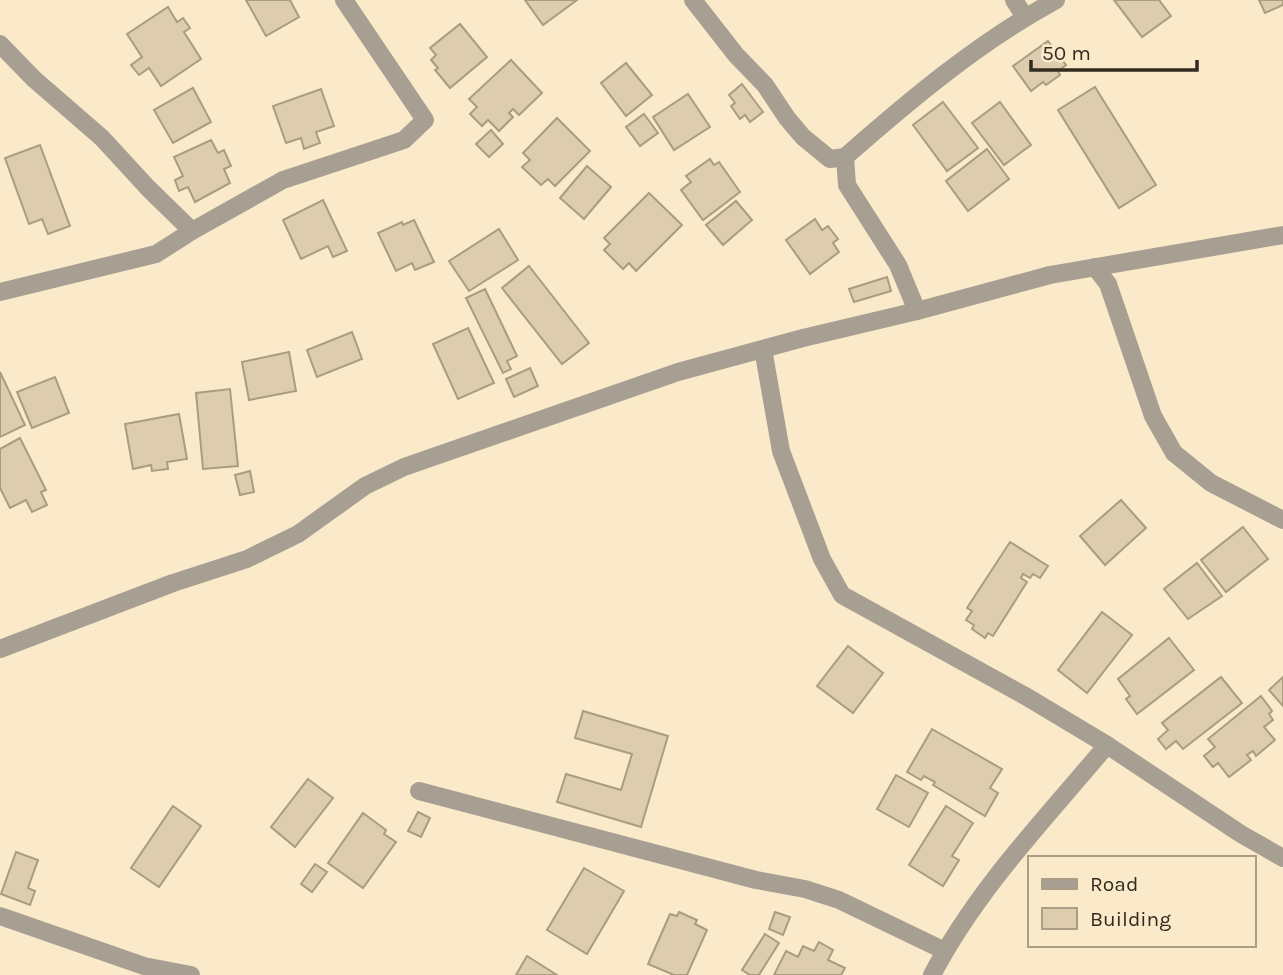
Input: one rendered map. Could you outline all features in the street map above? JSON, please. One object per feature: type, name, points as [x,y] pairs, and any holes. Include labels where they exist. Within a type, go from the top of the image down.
[{"type":"street","points":[[0,292],[156,254],[283,180],[404,140],[425,120],[344,0]]},
{"type":"street","points":[[693,0],[736,55],[765,85],[803,138],[830,159],[845,157],[918,93],[1025,17],[1056,0]]},
{"type":"street","points":[[1014,0],[1025,17]]},
{"type":"street","points":[[0,44],[34,79],[102,138],[192,231]]},
{"type":"street","points":[[845,157],[847,186],[898,265],[917,311]]},
{"type":"street","points":[[0,649],[173,583],[247,559],[298,534],[365,486],[404,467],[678,372],[1050,275],[1283,235]]},
{"type":"street","points":[[1095,267],[1108,284],[1153,416],[1174,453],[1211,483],[1283,520]]},
{"type":"street","points":[[763,349],[781,451],[822,559],[842,595],[1027,697],[1283,858]]},
{"type":"street","points":[[932,975],[944,951],[987,888],[1107,746]]},
{"type":"street","points":[[419,791],[756,880],[805,889],[839,900],[944,951]]},
{"type":"street","points":[[0,916],[145,966],[191,975]]},
{"type":"building","points":[[246,0],[290,0],[299,17],[266,36]]},
{"type":"building","points":[[525,0],[577,0],[543,25]]},
{"type":"building","points":[[1114,0],[1159,0],[1171,16],[1142,37]]},
{"type":"building","points":[[1259,0],[1283,0],[1283,5],[1265,13]]},
{"type":"building","points":[[168,7],[177,22],[183,18],[190,28],[184,32],[201,59],[161,86],[149,68],[139,75],[131,65],[142,57],[127,34]]},
{"type":"building","points":[[460,24],[487,57],[450,88],[435,70],[438,68],[431,60],[436,55],[430,48]]},
{"type":"building","points":[[1048,41],[1066,65],[1058,71],[1060,75],[1031,91],[1013,66]]},
{"type":"building","points":[[511,60],[542,93],[519,115],[513,109],[509,113],[513,117],[499,131],[488,120],[482,126],[470,114],[477,107],[469,99]]},
{"type":"building","points":[[626,63],[652,95],[626,116],[601,83]]},
{"type":"building","points":[[742,84],[763,112],[750,122],[745,115],[740,119],[731,106],[735,103],[729,95]]},
{"type":"building","points":[[1095,87],[1156,185],[1119,208],[1058,110]]},
{"type":"building","points":[[193,88],[211,122],[173,143],[154,110]]},
{"type":"building","points":[[321,89],[334,126],[316,132],[320,143],[304,149],[301,138],[286,143],[273,106]]},
{"type":"building","points":[[688,94],[710,127],[674,150],[653,117]]},
{"type":"building","points":[[943,102],[978,148],[947,171],[913,125]]},
{"type":"building","points":[[1000,102],[1031,145],[1004,165],[972,123]]},
{"type":"building","points":[[644,114],[658,133],[640,146],[626,127]]},
{"type":"building","points":[[557,118],[590,151],[555,186],[548,179],[541,185],[522,167],[530,160],[523,153]]},
{"type":"building","points":[[491,130],[503,144],[489,157],[476,144]]},
{"type":"building","points":[[211,140],[218,153],[224,150],[231,166],[224,169],[230,183],[195,202],[188,187],[179,191],[175,180],[183,176],[174,157]]},
{"type":"building","points":[[40,145],[70,226],[48,234],[42,219],[29,224],[5,158]]},
{"type":"building","points":[[987,149],[1009,179],[968,211],[946,181]]},
{"type":"building","points":[[710,159],[714,165],[719,162],[740,192],[703,220],[681,190],[691,182],[686,176]]},
{"type":"building","points":[[587,166],[611,187],[584,219],[560,198]]},
{"type":"building","points":[[649,193],[682,225],[636,271],[629,263],[623,269],[604,250],[610,244],[604,238]]},
{"type":"building","points":[[323,200],[347,251],[333,257],[328,246],[301,259],[283,220]]},
{"type":"building","points":[[736,201],[752,220],[723,245],[706,225]]},
{"type":"building","points":[[815,219],[822,230],[828,226],[838,239],[833,243],[839,252],[810,274],[786,240]]},
{"type":"building","points":[[414,220],[434,262],[415,270],[412,263],[396,271],[378,233],[402,222],[403,225]]},
{"type":"building","points":[[499,229],[518,260],[469,291],[449,261]]},
{"type":"building","points":[[529,266],[589,343],[562,364],[502,288]]},
{"type":"building","points":[[887,277],[891,291],[854,302],[849,289]]},
{"type":"building","points":[[485,289],[517,356],[507,361],[511,369],[503,373],[466,298]]},
{"type":"building","points":[[468,328],[494,383],[458,399],[433,344]]},
{"type":"building","points":[[352,332],[362,359],[317,377],[307,350]]},
{"type":"building","points":[[289,352],[296,391],[249,400],[242,362]]},
{"type":"building","points":[[530,368],[538,386],[514,397],[506,379]]},
{"type":"building","points":[[0,372],[25,425],[0,437]]},
{"type":"building","points":[[55,377],[69,413],[32,428],[17,392]]},
{"type":"building","points":[[230,389],[238,466],[203,469],[196,393]]},
{"type":"building","points":[[179,414],[187,459],[167,462],[168,469],[152,471],[151,465],[133,469],[125,424]]},
{"type":"building","points":[[20,438],[46,490],[41,492],[47,505],[32,512],[26,500],[10,508],[0,488],[0,449]]},
{"type":"building","points":[[250,471],[254,492],[240,495],[235,475]]},
{"type":"building","points":[[1121,500],[1146,528],[1105,565],[1080,536]]},
{"type":"building","points":[[1243,527],[1268,559],[1226,592],[1201,560]]},
{"type":"building","points":[[1010,542],[1048,566],[1040,578],[1033,574],[1030,578],[1023,574],[1021,578],[1027,582],[993,636],[988,633],[985,638],[972,629],[974,625],[966,620],[972,611],[967,608]]},
{"type":"building","points":[[1197,563],[1222,596],[1188,619],[1164,589]]},
{"type":"building","points":[[1102,612],[1132,635],[1087,693],[1058,670]]},
{"type":"building","points":[[1169,638],[1194,670],[1137,714],[1126,699],[1130,696],[1118,679]]},
{"type":"building","points":[[848,646],[883,673],[853,713],[817,686]]},
{"type":"building","points":[[1221,677],[1242,703],[1183,749],[1176,741],[1166,749],[1158,739],[1168,730],[1162,723]]},
{"type":"building","points":[[1283,677],[1283,706],[1269,690]]},
{"type":"building","points":[[1261,696],[1272,711],[1269,714],[1273,720],[1264,727],[1275,740],[1256,756],[1253,751],[1247,755],[1251,760],[1229,777],[1218,763],[1213,767],[1204,756],[1215,747],[1208,739]]},
{"type":"building","points":[[583,711],[668,736],[641,827],[557,802],[566,774],[621,790],[632,754],[575,738]]},
{"type":"building","points":[[932,729],[1002,769],[990,788],[998,793],[985,816],[933,785],[935,782],[924,776],[921,780],[907,772]]},
{"type":"building","points":[[896,775],[928,793],[909,827],[877,809]]},
{"type":"building","points":[[308,779],[333,798],[295,847],[271,827]]},
{"type":"building","points":[[173,806],[201,826],[159,887],[131,868]]},
{"type":"building","points":[[946,806],[973,823],[952,856],[959,860],[943,886],[909,865]]},
{"type":"building","points":[[418,812],[430,818],[421,837],[408,831]]},
{"type":"building","points":[[363,813],[386,830],[384,834],[396,842],[363,888],[328,863]]},
{"type":"building","points":[[16,852],[38,860],[28,888],[35,891],[30,905],[1,894]]},
{"type":"building","points":[[315,864],[327,872],[312,892],[301,884]]},
{"type":"building","points":[[584,868],[624,891],[587,954],[547,930]]},
{"type":"building","points":[[679,912],[697,920],[695,924],[707,930],[687,975],[674,975],[648,964],[670,914],[677,916]]},
{"type":"building","points":[[775,912],[790,917],[783,935],[769,929]]},
{"type":"building","points":[[765,934],[779,943],[759,975],[750,975],[742,970]]},
{"type":"building","points":[[819,942],[833,950],[828,960],[845,968],[841,975],[774,975],[786,951],[798,957],[803,946],[814,951]]},
{"type":"building","points":[[527,956],[557,975],[516,975]]}]
